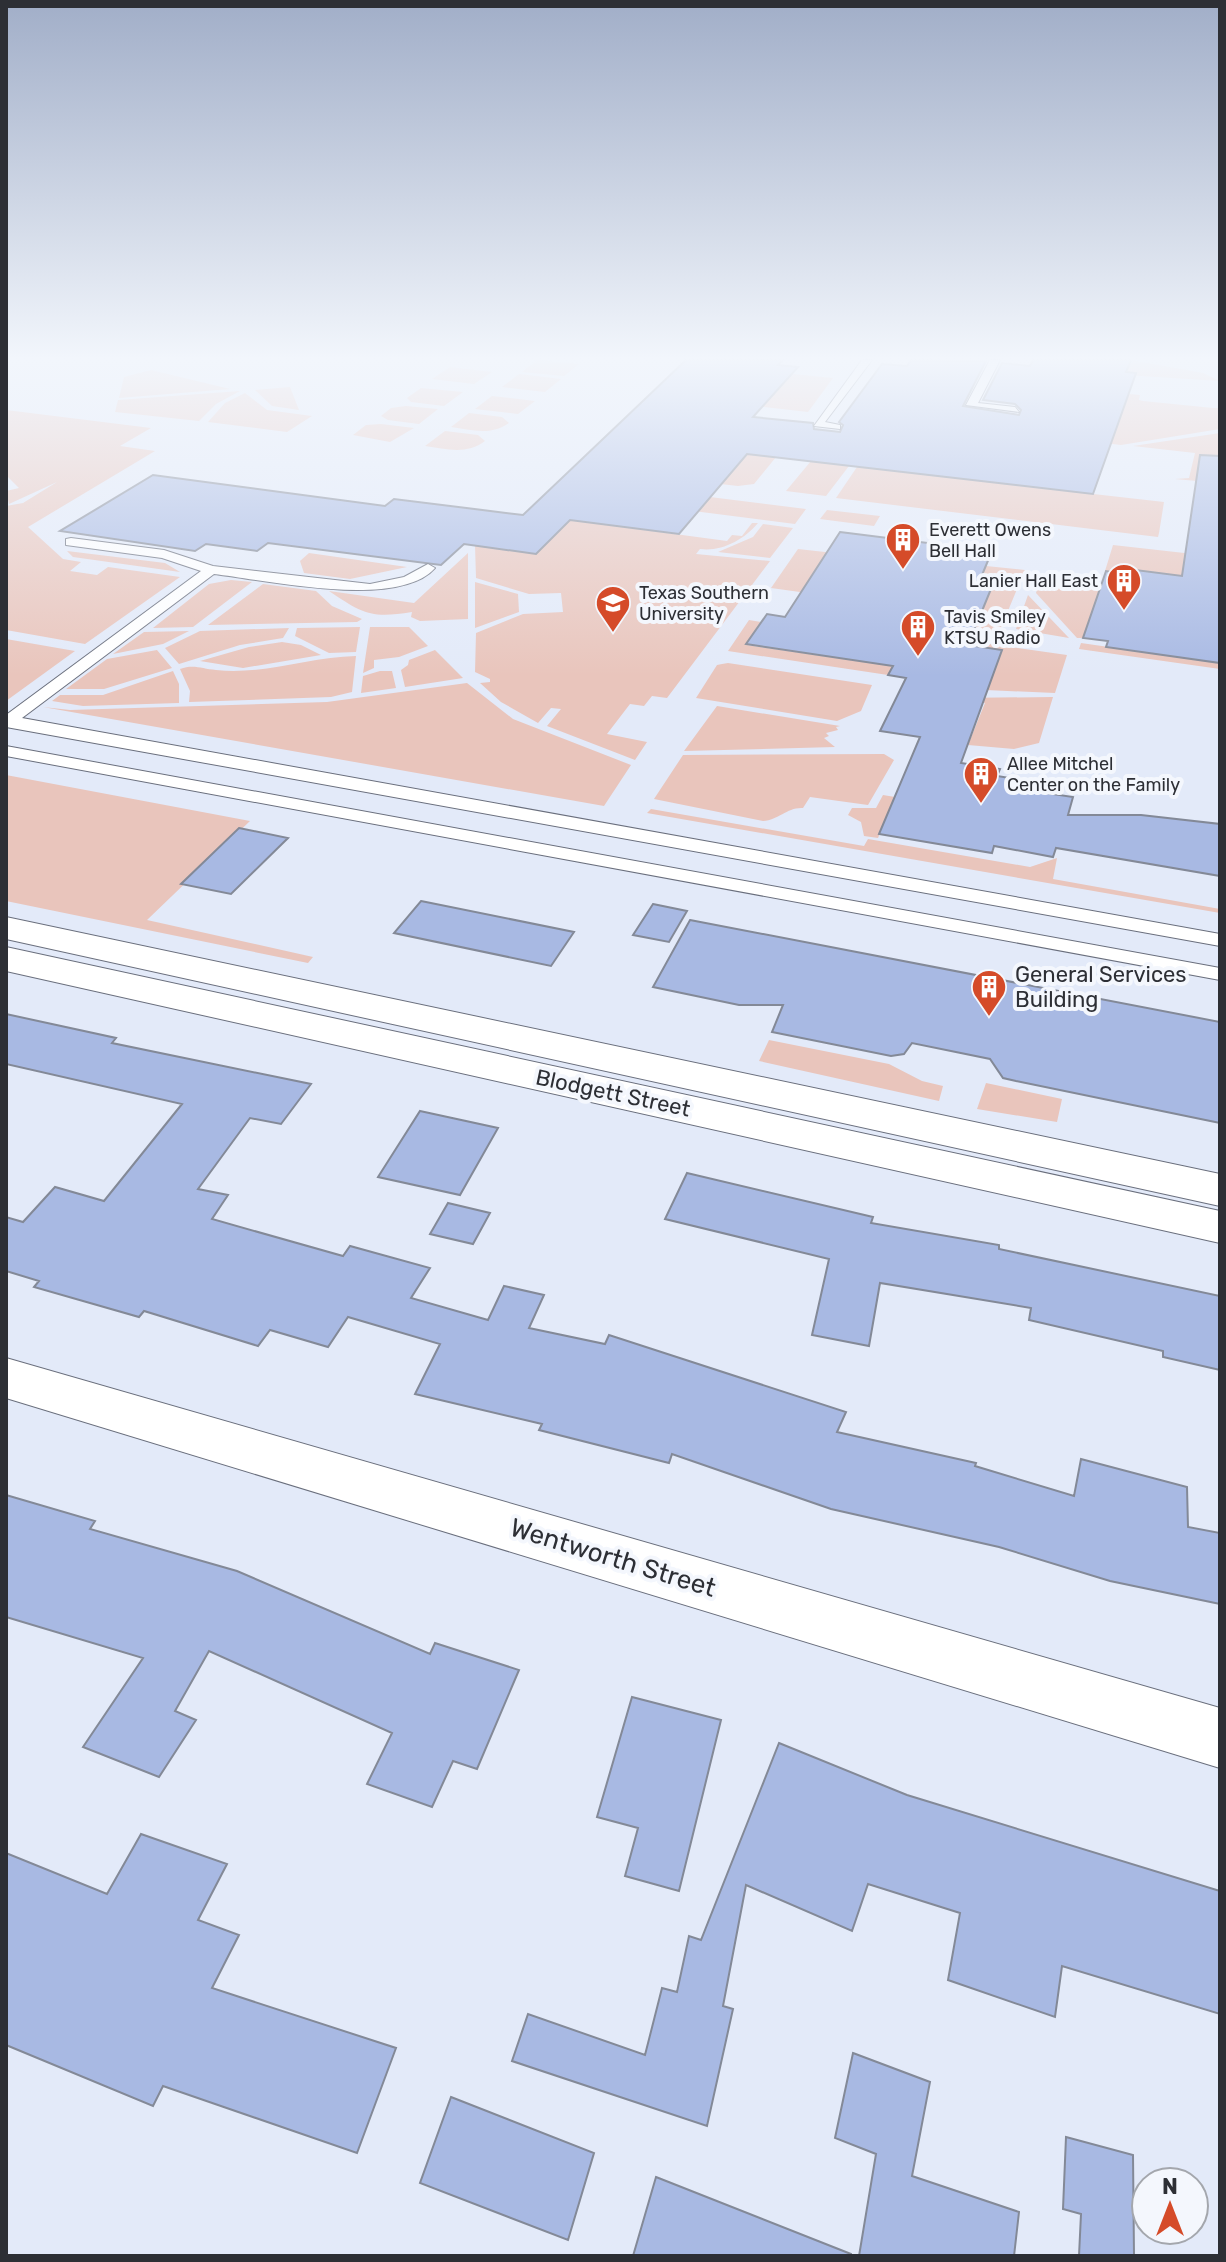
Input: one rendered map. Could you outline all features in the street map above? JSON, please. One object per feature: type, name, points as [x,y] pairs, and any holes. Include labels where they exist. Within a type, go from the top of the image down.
[{"type":"main road","name":"Blodgett Street","points":[[6,928],[1220,1227]]},
{"type":"main road","name":"Blodgett Street","points":[[6,959],[1220,1190]]},
{"type":"main road","name":"Wentworth Street","points":[[6,1378],[1220,1738]]},
{"type":"lane","points":[[71,542],[164,554],[211,570],[370,588],[396,584],[421,575],[428,568]]},
{"type":"lane","points":[[7,721],[211,570]]},
{"type":"lane","points":[[7,721],[1220,940]]},
{"type":"lane","points":[[6,751],[1220,974]]},
{"type":"shaded area","points":[[6,466],[131,466],[28,527],[63,559],[81,562],[70,571],[97,575],[108,567],[180,577],[85,644],[6,630],[6,506],[23,503],[57,482],[9,504],[6,491],[19,488],[6,475]]},
{"type":"shaded area","points":[[737,466],[769,466],[754,484],[738,486],[668,478],[675,470],[728,476]]},
{"type":"shaded area","points":[[807,466],[849,466],[826,496],[786,491]]},
{"type":"shaded area","points":[[1192,466],[1220,466],[1220,469],[1197,481],[1175,479],[1189,478]]},
{"type":"shaded area","points":[[857,467],[1164,502],[1159,533],[1158,537],[836,498]]},
{"type":"shaded area","points":[[598,483],[806,509],[795,524],[584,497]]},
{"type":"shaded area","points":[[827,510],[880,516],[874,526],[820,519]]},
{"type":"shaded area","points":[[570,520],[727,541],[732,535],[742,536],[752,523],[758,523],[746,535],[732,544],[716,549],[700,549],[696,554],[770,561],[667,698],[652,696],[644,706],[630,704],[607,734],[647,742],[635,760],[547,726],[561,709],[551,708],[538,723],[501,702],[480,683],[490,682],[490,679],[475,672],[476,633],[523,614],[563,612],[561,593],[529,594],[476,578],[475,545],[536,554]]},
{"type":"shaded area","points":[[763,524],[793,528],[770,558],[718,552],[753,537]]},
{"type":"shaded area","points":[[1113,545],[1220,557],[1220,581],[1105,571]]},
{"type":"shaded area","points":[[798,549],[834,553],[836,597],[771,588]]},
{"type":"shaded area","points":[[67,551],[165,563],[180,572],[73,557]]},
{"type":"shaded area","points":[[309,553],[407,567],[350,579],[304,573],[300,561]]},
{"type":"shaded area","points":[[468,553],[468,619],[420,621],[411,617],[412,612],[376,614],[350,605],[329,591],[414,603]]},
{"type":"shaded area","points":[[986,566],[1025,570],[1000,630],[982,632],[932,625],[976,587]]},
{"type":"shaded area","points":[[1041,577],[1106,589],[1083,638],[1077,638],[1036,593]]},
{"type":"shaded area","points":[[231,580],[252,582],[193,627],[153,628],[209,584]]},
{"type":"shaded area","points":[[475,582],[518,594],[519,612],[475,628]]},
{"type":"shaded area","points":[[263,584],[316,591],[332,606],[362,619],[357,622],[208,625]]},
{"type":"shaded area","points":[[1028,595],[1069,638],[1016,629]]},
{"type":"shaded area","points":[[749,620],[761,622],[747,645],[893,666],[888,675],[728,651]]},
{"type":"shaded area","points":[[360,627],[356,652],[329,653],[295,636],[297,628]]},
{"type":"shaded area","points":[[370,627],[409,627],[428,646],[399,657],[374,660],[374,668],[363,673]]},
{"type":"shaded area","points":[[289,628],[283,638],[240,645],[179,664],[165,648],[200,631]]},
{"type":"shaded area","points":[[883,629],[1067,655],[1055,693],[986,690],[1001,650],[880,632]]},
{"type":"shaded area","points":[[189,631],[163,644],[113,654],[144,632]]},
{"type":"shaded area","points":[[6,639],[75,651],[6,701]]},
{"type":"shaded area","points":[[282,642],[301,645],[321,655],[243,668],[200,661],[249,647]]},
{"type":"shaded area","points":[[1081,643],[1220,663],[1220,669],[1079,649]]},
{"type":"shaded area","points":[[157,650],[172,668],[104,689],[66,689],[107,659]]},
{"type":"shaded area","points":[[435,650],[463,678],[405,687],[401,670],[409,660]]},
{"type":"shaded area","points":[[356,656],[352,692],[331,697],[189,702],[190,691],[180,669],[252,670]]},
{"type":"shaded area","points":[[728,663],[872,685],[861,711],[837,721],[696,698],[717,665]]},
{"type":"shaded area","points":[[173,671],[179,684],[179,703],[83,706],[52,701],[60,695],[103,695]]},
{"type":"shaded area","points":[[392,671],[396,688],[361,693],[363,676]]},
{"type":"shaded area","points":[[467,683],[513,719],[631,765],[604,806],[43,707],[70,710],[327,702]]},
{"type":"shaded area","points":[[1053,697],[1039,743],[1014,749],[968,745],[985,703],[958,698]]},
{"type":"shaded area","points":[[717,706],[840,726],[836,727],[838,730],[826,733],[829,736],[824,738],[835,747],[684,751]]},
{"type":"shaded area","points":[[884,754],[894,760],[868,805],[810,797],[803,808],[792,809],[763,821],[654,799],[683,755]]},
{"type":"shaded area","points":[[6,775],[250,821],[147,920],[313,957],[308,963],[6,901]]},
{"type":"shaded area","points":[[883,795],[895,797],[878,838],[864,836],[861,822],[848,815],[852,808],[876,808]]},
{"type":"shaded area","points":[[651,809],[864,846],[868,839],[1030,867],[1057,858],[1053,879],[1220,909],[1220,913],[647,813]]},
{"type":"shaded area","points":[[769,1040],[889,1064],[922,1081],[943,1086],[939,1101],[759,1061]]},
{"type":"shaded area","points":[[986,1083],[1062,1099],[1057,1122],[977,1109]]},
{"type":"building","points":[[575,466],[737,466],[679,534],[570,520],[536,554],[464,544],[441,565],[268,543],[257,551],[206,544],[195,551],[60,531],[153,475],[385,506],[394,499],[523,515]]},
{"type":"building","points":[[847,466],[1103,466],[1093,494]]},
{"type":"building","points":[[1198,466],[1220,466],[1220,663],[1106,647],[1108,641],[1083,638],[1106,571],[1126,574],[1128,569],[1182,576]]},
{"type":"building","points":[[840,532],[992,551],[977,587],[991,589],[968,645],[1002,650],[961,763],[1000,769],[997,776],[1016,779],[1013,788],[1073,797],[1068,815],[1141,815],[1220,824],[1220,876],[1056,848],[1053,857],[994,846],[992,853],[879,834],[920,737],[880,731],[906,678],[888,675],[893,666],[746,644],[767,614],[785,617]]},
{"type":"building","points":[[239,828],[288,838],[231,894],[181,884]]},
{"type":"building","points":[[421,901],[574,932],[551,966],[394,933]]},
{"type":"building","points":[[653,904],[687,911],[669,942],[633,935]]},
{"type":"building","name":"General Services Building","points":[[690,920],[1220,1022],[1220,1123],[1003,1078],[990,1059],[912,1043],[904,1054],[891,1056],[772,1032],[783,1005],[739,1005],[653,987]]},
{"type":"building","points":[[6,1014],[116,1038],[112,1043],[311,1084],[281,1124],[250,1118],[198,1189],[228,1195],[212,1219],[343,1256],[350,1246],[430,1268],[411,1298],[488,1320],[504,1286],[544,1295],[529,1328],[605,1344],[609,1335],[846,1412],[837,1432],[976,1463],[975,1466],[1074,1496],[1081,1459],[1187,1487],[1188,1527],[1220,1533],[1220,1604],[1110,1581],[999,1547],[831,1509],[672,1454],[669,1463],[539,1430],[542,1424],[415,1394],[440,1344],[348,1317],[328,1347],[270,1330],[258,1346],[144,1311],[139,1317],[34,1287],[39,1281],[6,1271],[6,1217],[23,1222],[55,1187],[104,1201],[182,1104],[6,1064]]},
{"type":"building","points":[[420,1111],[498,1128],[460,1195],[378,1177]]},
{"type":"building","points":[[687,1173],[873,1217],[871,1223],[999,1245],[999,1249],[1220,1296],[1220,1370],[1163,1357],[1163,1351],[1029,1320],[1031,1308],[880,1283],[869,1346],[812,1335],[829,1259],[665,1219]]},
{"type":"building","points":[[448,1203],[490,1213],[473,1244],[430,1234]]},
{"type":"building","points":[[6,1495],[95,1521],[90,1529],[237,1571],[430,1654],[435,1643],[519,1670],[477,1769],[453,1761],[432,1807],[367,1784],[392,1733],[209,1651],[175,1711],[196,1720],[159,1777],[83,1747],[143,1658],[6,1617]]},
{"type":"building","points":[[632,1697],[721,1720],[679,1891],[625,1876],[638,1828],[597,1817]]},
{"type":"building","points":[[779,1743],[907,1795],[1220,1891],[1220,2014],[1062,1966],[1055,2017],[948,1980],[960,1913],[868,1884],[852,1931],[746,1885],[723,2006],[733,2009],[707,2126],[512,2061],[528,2014],[645,2055],[662,1988],[677,1992],[689,1936],[701,1940]]},
{"type":"building","points":[[141,1834],[227,1864],[198,1920],[239,1935],[212,1988],[396,2048],[357,2153],[163,2086],[153,2106],[6,2045],[6,1853],[107,1894]]},
{"type":"building","points":[[853,2053],[930,2082],[912,2176],[1019,2212],[1014,2256],[859,2256],[876,2154],[835,2138]]},
{"type":"building","points":[[451,2097],[594,2153],[568,2240],[420,2183]]},
{"type":"building","points":[[1066,2137],[1133,2155],[1133,2166],[1130,2166],[1130,2246],[1134,2246],[1134,2256],[1079,2256],[1081,2214],[1063,2209]]},
{"type":"building","points":[[656,2177],[851,2254],[851,2256],[633,2256]]},
{"type":"place","name":"Everett Owens Bell Hall","points":[[903,571]]},
{"type":"place","name":"Lanier Hall East","points":[[1124,612]]},
{"type":"place","name":"Texas Southern University","points":[[613,634]]},
{"type":"place","name":"Tavis Smiley KTSU Radio","points":[[918,658]]},
{"type":"place","name":"Allee Mitchel Center on the Family","points":[[981,805]]},
{"type":"place","name":"General Services Building","points":[[989,1018]]}]
